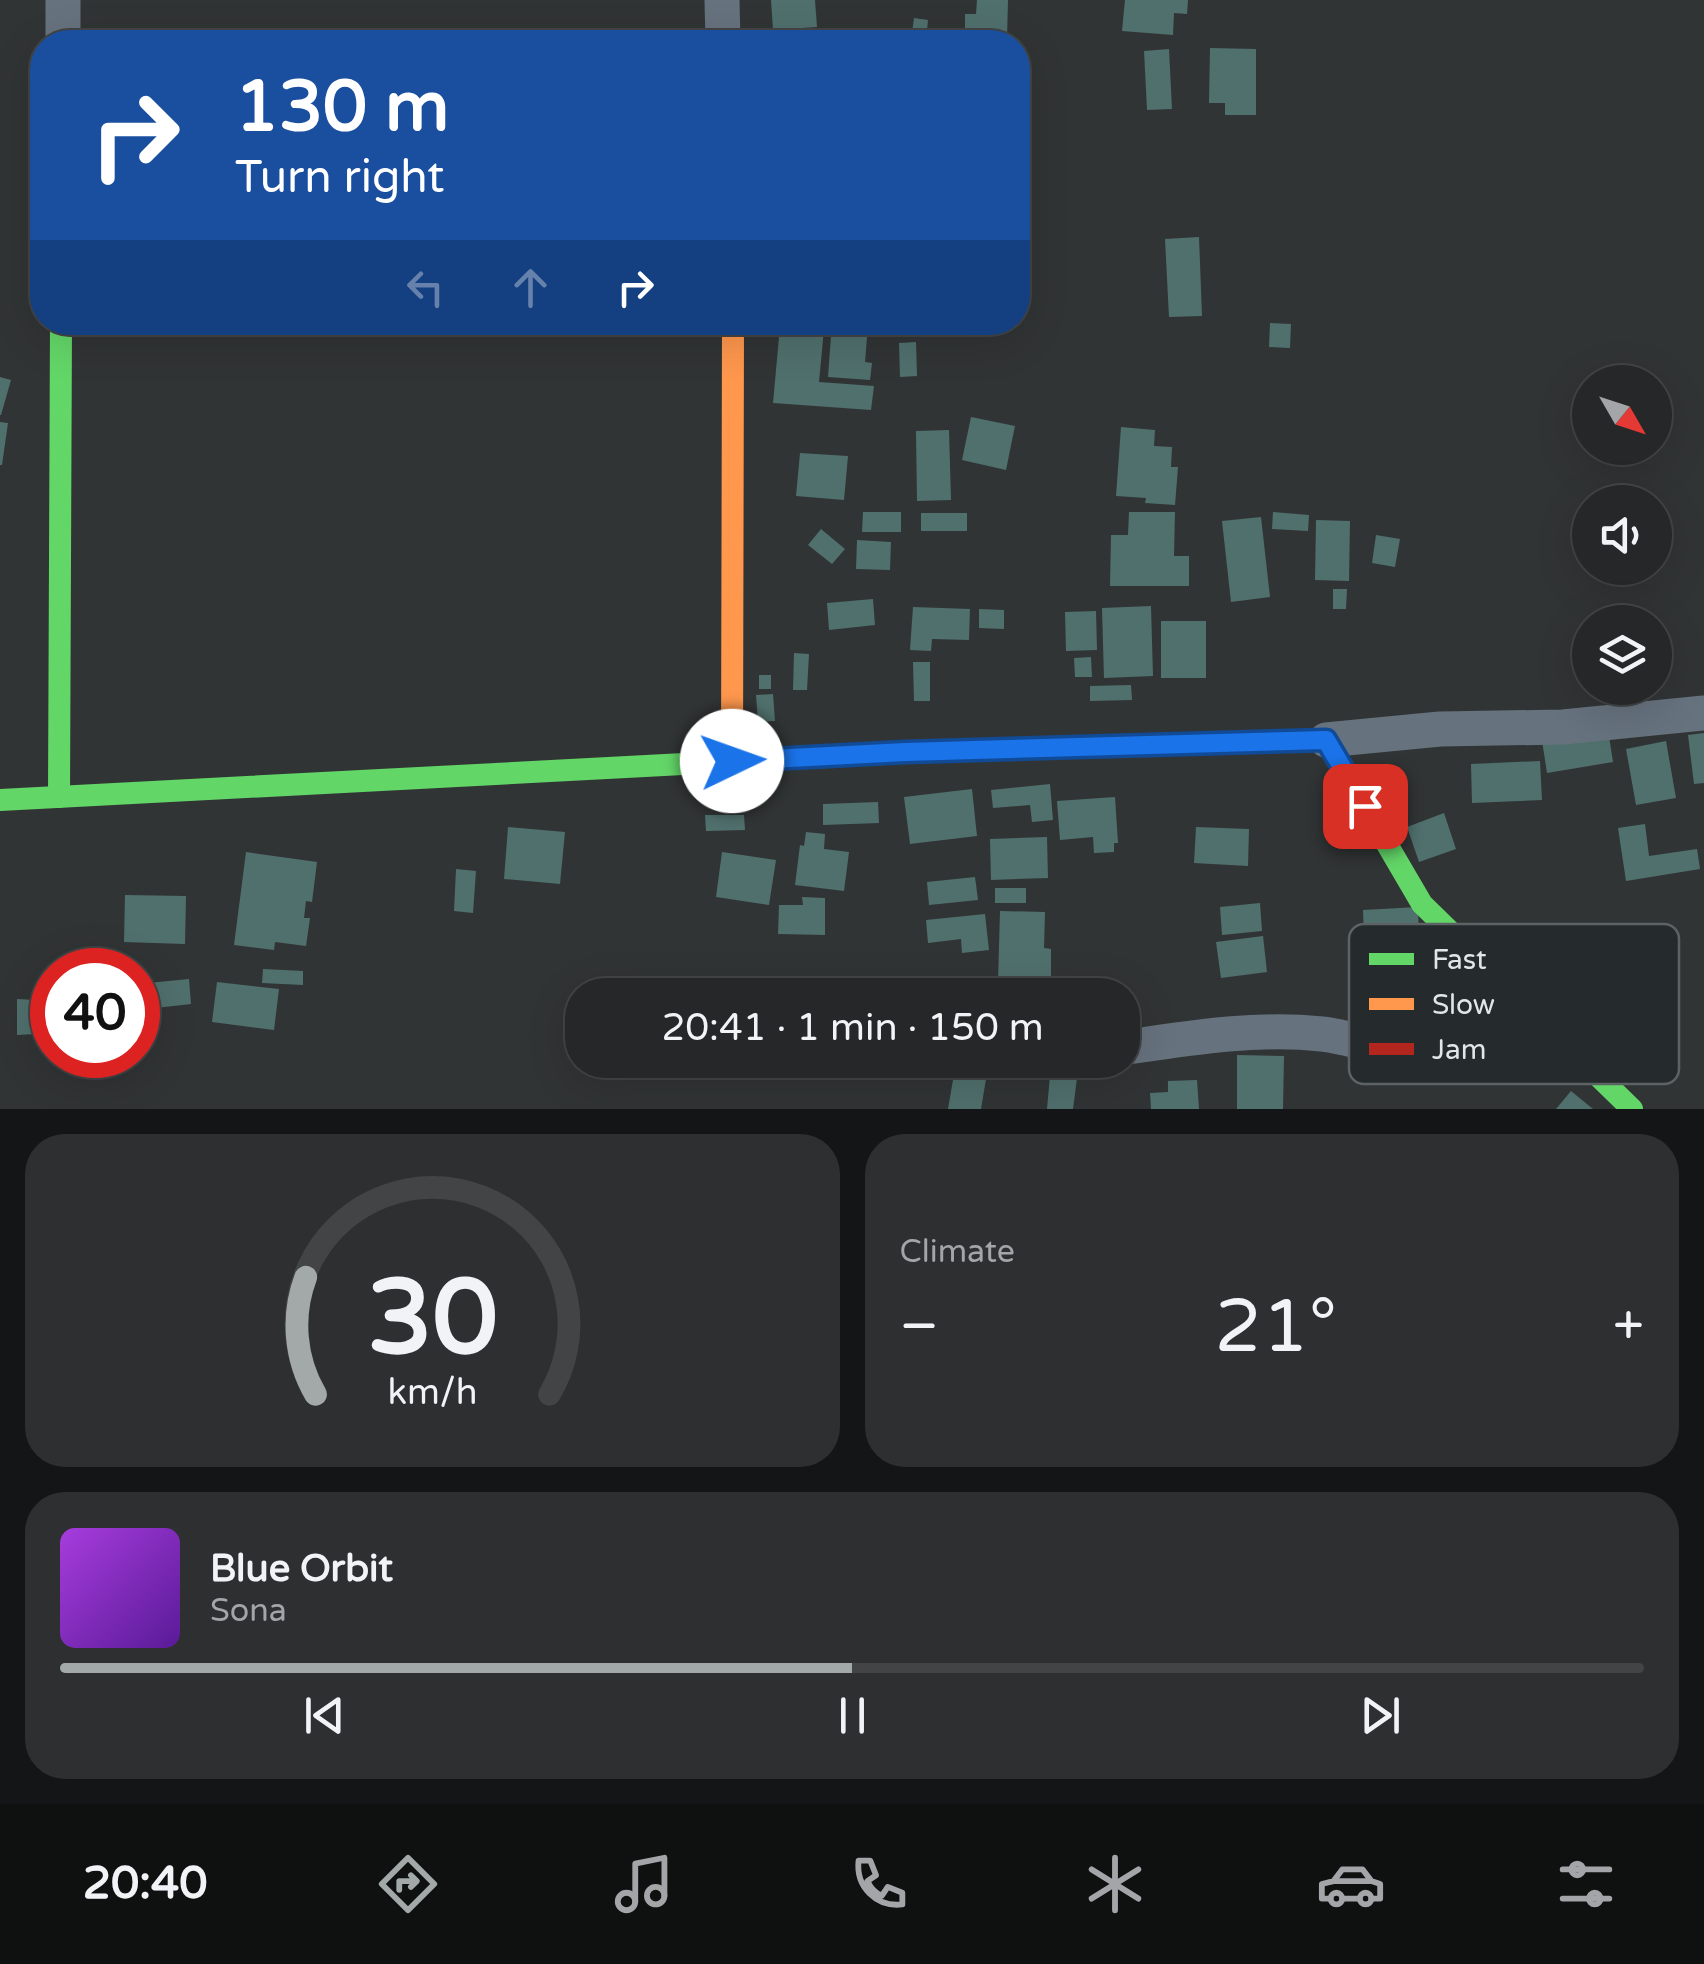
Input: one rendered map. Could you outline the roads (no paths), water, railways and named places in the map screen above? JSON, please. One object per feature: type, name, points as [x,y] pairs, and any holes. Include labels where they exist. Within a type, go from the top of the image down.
[{"type":"street","points":[[63,30],[64,0]]},
{"type":"street","points":[[722,0],[723,30]]},
{"type":"street","points":[[58,797],[62,335]]},
{"type":"street","points":[[732,761],[733,335]]},
{"type":"street","points":[[0,800],[905,752],[1326,740],[1440,729],[1563,727],[1704,712]]},
{"type":"street","points":[[1326,740],[1422,904],[1443,924]]},
{"type":"street","points":[[1140,1045],[1228,1033],[1275,1031],[1349,1039]]},
{"type":"street","points":[[1607,1084],[1632,1109]]}]
